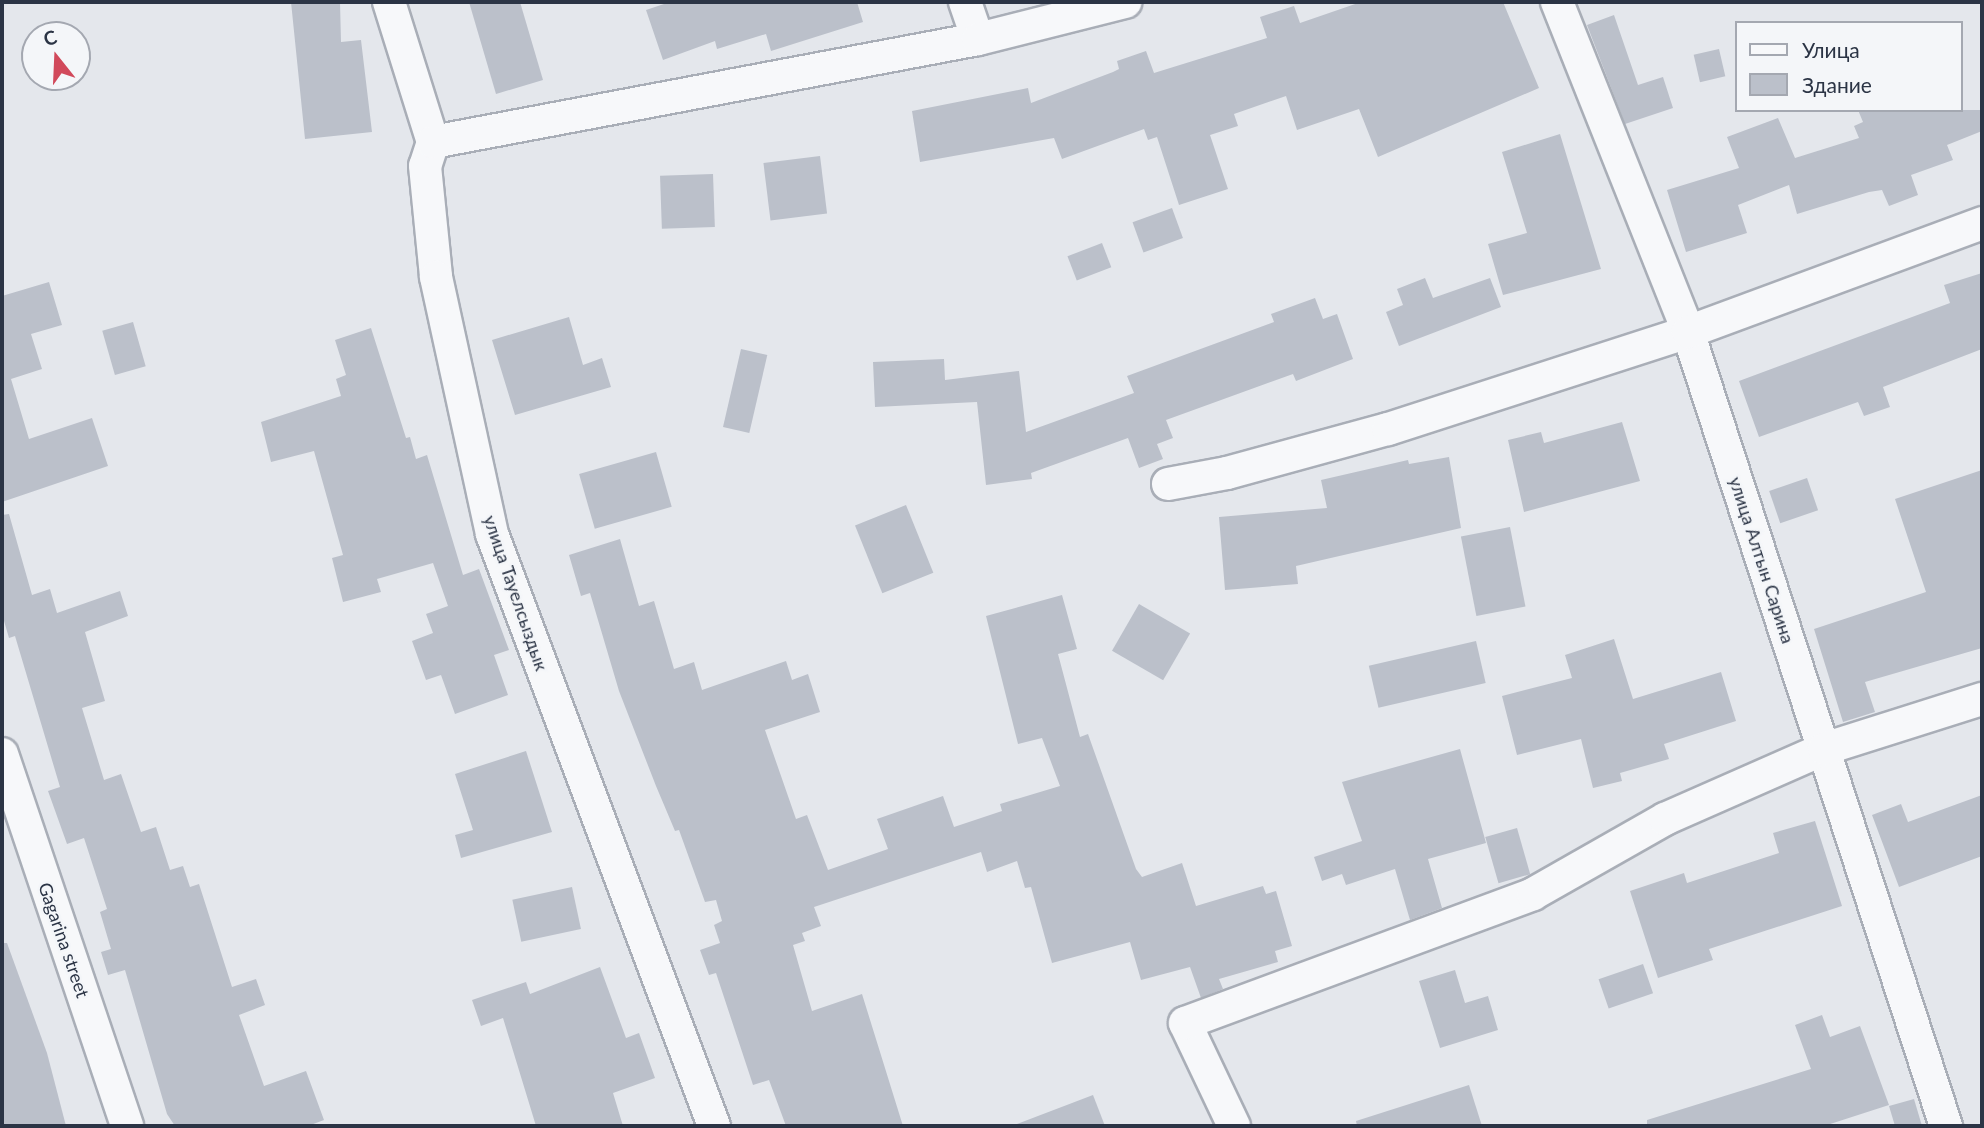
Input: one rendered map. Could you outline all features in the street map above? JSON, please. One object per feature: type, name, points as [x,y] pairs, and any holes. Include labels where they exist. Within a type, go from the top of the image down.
[{"type":"street","name":"улица Тауелсыздык","points":[[389,2],[433,142],[425,166],[436,277],[492,534],[714,1126]]},
{"type":"street","points":[[965,2],[978,38]]},
{"type":"street","points":[[433,142],[978,38],[1125,2]]},
{"type":"street","name":"улица Алтын Сарина","points":[[1557,2],[1688,332],[1946,1126]]},
{"type":"street","points":[[1168,484],[1227,473],[1388,429],[1688,332],[1982,223]]},
{"type":"street","points":[[1234,1126],[1185,1023],[1534,894],[1665,819],[1824,748],[1982,699]]},
{"type":"street","name":"Gagarina street","points":[[2,754],[127,1126]]},
{"type":"building","points":[[291,2],[340,2],[341,42],[361,40],[372,132],[305,139]]},
{"type":"building","points":[[469,2],[520,2],[543,80],[496,94]]},
{"type":"building","points":[[670,2],[857,2],[863,22],[771,51],[766,34],[717,49],[715,41],[663,60],[646,10]]},
{"type":"building","points":[[1361,2],[1503,2],[1539,88],[1378,157],[1359,109],[1297,130],[1286,96],[1234,114],[1238,126],[1210,135],[1228,189],[1179,205],[1157,137],[1148,140],[1144,129],[1062,159],[1054,138],[920,162],[912,111],[1028,88],[1031,103],[1113,72],[1119,69],[1117,61],[1146,51],[1154,73],[1267,38],[1260,17],[1294,6],[1300,23]]},
{"type":"building","points":[[1614,15],[1638,85],[1663,77],[1673,108],[1625,124],[1587,25]]},
{"type":"building","points":[[1719,49],[1725,76],[1700,82],[1694,55]]},
{"type":"building","points":[[1982,110],[1982,131],[1947,145],[1953,160],[1911,175],[1918,195],[1889,206],[1882,190],[1869,192],[1797,214],[1789,185],[1738,205],[1747,233],[1686,252],[1667,190],[1739,168],[1727,137],[1778,118],[1795,158],[1859,138],[1854,126],[1863,122],[1859,112]]},
{"type":"building","points":[[1560,134],[1601,269],[1503,295],[1488,244],[1527,233],[1502,152]]},
{"type":"building","points":[[820,156],[827,214],[770,221],[763,163]]},
{"type":"building","points":[[713,174],[715,227],[662,229],[660,176]]},
{"type":"building","points":[[1172,208],[1183,238],[1143,252],[1133,222]]},
{"type":"building","points":[[1102,243],[1111,267],[1077,281],[1067,256]]},
{"type":"building","points":[[1982,273],[1982,349],[1883,387],[1890,407],[1864,416],[1858,402],[1759,437],[1739,381],[1950,303],[1944,285]]},
{"type":"building","points":[[1425,278],[1433,298],[1490,278],[1501,307],[1399,346],[1386,312],[1403,305],[1397,289]]},
{"type":"building","points":[[49,282],[62,325],[31,334],[42,369],[11,379],[29,439],[92,418],[108,466],[2,502],[2,296]]},
{"type":"building","points":[[1315,298],[1323,319],[1337,314],[1353,359],[1296,381],[1293,374],[1166,420],[1173,438],[1157,444],[1163,459],[1139,468],[1128,438],[1031,473],[1032,479],[986,485],[977,402],[875,407],[873,362],[944,359],[945,380],[1019,371],[1026,432],[1134,393],[1127,376],[1274,322],[1271,314]]},
{"type":"building","points":[[569,317],[583,365],[602,358],[611,387],[515,415],[492,340]]},
{"type":"building","points":[[133,322],[146,366],[115,375],[102,331]]},
{"type":"building","points":[[371,328],[406,438],[410,437],[416,459],[427,455],[463,575],[479,569],[509,650],[494,655],[508,695],[455,714],[441,675],[426,680],[412,641],[433,633],[426,614],[448,606],[433,563],[377,579],[381,592],[343,602],[332,558],[343,555],[314,451],[271,462],[261,422],[341,396],[336,379],[346,375],[335,340]]},
{"type":"building","points":[[741,349],[767,355],[749,433],[723,427]]},
{"type":"building","points":[[1622,422],[1640,481],[1524,512],[1508,440],[1541,432],[1544,443]]},
{"type":"building","points":[[656,452],[672,507],[595,529],[579,474]]},
{"type":"building","points":[[1449,457],[1461,528],[1296,566],[1298,584],[1225,590],[1219,517],[1327,508],[1321,480],[1408,460],[1409,464]]},
{"type":"building","points":[[1982,470],[1982,648],[1865,682],[1875,712],[1843,722],[1814,629],[1926,592],[1895,499]]},
{"type":"building","points":[[1807,478],[1818,510],[1780,523],[1769,491]]},
{"type":"building","points":[[906,505],[933,573],[882,593],[855,526]]},
{"type":"building","points":[[9,514],[32,595],[50,589],[57,613],[120,591],[128,616],[85,632],[105,701],[82,708],[104,780],[121,774],[141,832],[156,827],[170,870],[183,866],[190,887],[199,884],[232,987],[256,979],[265,1005],[239,1015],[264,1086],[306,1071],[324,1120],[308,1126],[175,1126],[167,1114],[125,970],[108,975],[101,952],[111,949],[100,912],[107,909],[84,838],[67,844],[48,791],[60,787],[15,636],[9,638],[2,614],[2,515]]},
{"type":"building","points":[[1510,527],[1525,607],[1476,616],[1461,537]]},
{"type":"building","points":[[620,539],[639,606],[654,601],[674,669],[694,662],[702,690],[786,661],[792,680],[808,674],[820,712],[765,730],[796,819],[807,815],[828,870],[888,849],[877,819],[943,796],[954,827],[1002,811],[1000,804],[1060,786],[1042,738],[1018,744],[986,616],[1062,595],[1077,649],[1058,654],[1080,737],[1088,734],[1136,869],[1142,877],[1182,863],[1196,906],[1263,886],[1266,894],[1276,891],[1292,946],[1275,951],[1278,962],[1219,979],[1223,989],[1201,998],[1190,967],[1141,980],[1130,942],[1052,963],[1031,887],[1025,888],[1017,861],[987,872],[981,852],[814,907],[821,926],[802,933],[805,941],[793,945],[812,1011],[862,994],[903,1126],[786,1126],[769,1080],[753,1085],[716,973],[709,975],[700,950],[720,943],[714,925],[722,921],[716,900],[705,902],[679,830],[675,831],[619,691],[590,593],[581,596],[569,555]]},
{"type":"building","points":[[1139,604],[1190,634],[1163,680],[1112,651]]},
{"type":"building","points":[[1614,639],[1633,699],[1721,672],[1736,721],[1664,744],[1669,759],[1620,773],[1622,781],[1593,788],[1581,739],[1517,755],[1502,696],[1572,678],[1565,655]]},
{"type":"building","points":[[1476,641],[1486,683],[1378,708],[1369,666]]},
{"type":"building","points":[[1460,749],[1486,843],[1428,859],[1442,908],[1410,920],[1395,869],[1346,885],[1342,874],[1322,881],[1314,857],[1362,841],[1342,782]]},
{"type":"building","points":[[526,751],[552,832],[461,858],[455,835],[473,830],[455,774]]},
{"type":"building","points":[[1982,795],[1982,856],[1899,887],[1872,815],[1901,804],[1908,822]]},
{"type":"building","points":[[1815,821],[1842,906],[1709,949],[1713,960],[1658,978],[1630,891],[1684,873],[1687,883],[1779,853],[1773,833]]},
{"type":"building","points":[[1517,828],[1530,874],[1499,883],[1485,837]]},
{"type":"building","points":[[572,887],[581,929],[521,942],[512,900]]},
{"type":"building","points":[[2,943],[7,943],[47,1053],[66,1126],[2,1126]]},
{"type":"building","points":[[1643,964],[1653,993],[1609,1009],[1599,979]]},
{"type":"building","points":[[600,967],[626,1038],[639,1033],[655,1078],[613,1093],[623,1126],[536,1126],[503,1018],[481,1026],[472,1000],[526,982],[530,994]]},
{"type":"building","points":[[1455,970],[1465,1003],[1488,996],[1498,1030],[1440,1048],[1419,981]]},
{"type":"building","points":[[1822,1015],[1830,1037],[1860,1026],[1889,1105],[1824,1126],[1647,1126],[1647,1120],[1811,1069],[1795,1025]]},
{"type":"building","points":[[1469,1085],[1482,1126],[1357,1126],[1356,1121]]},
{"type":"building","points":[[1093,1095],[1105,1126],[1017,1124]]},
{"type":"building","points":[[1914,1099],[1922,1126],[1895,1126],[1889,1106]]}]
